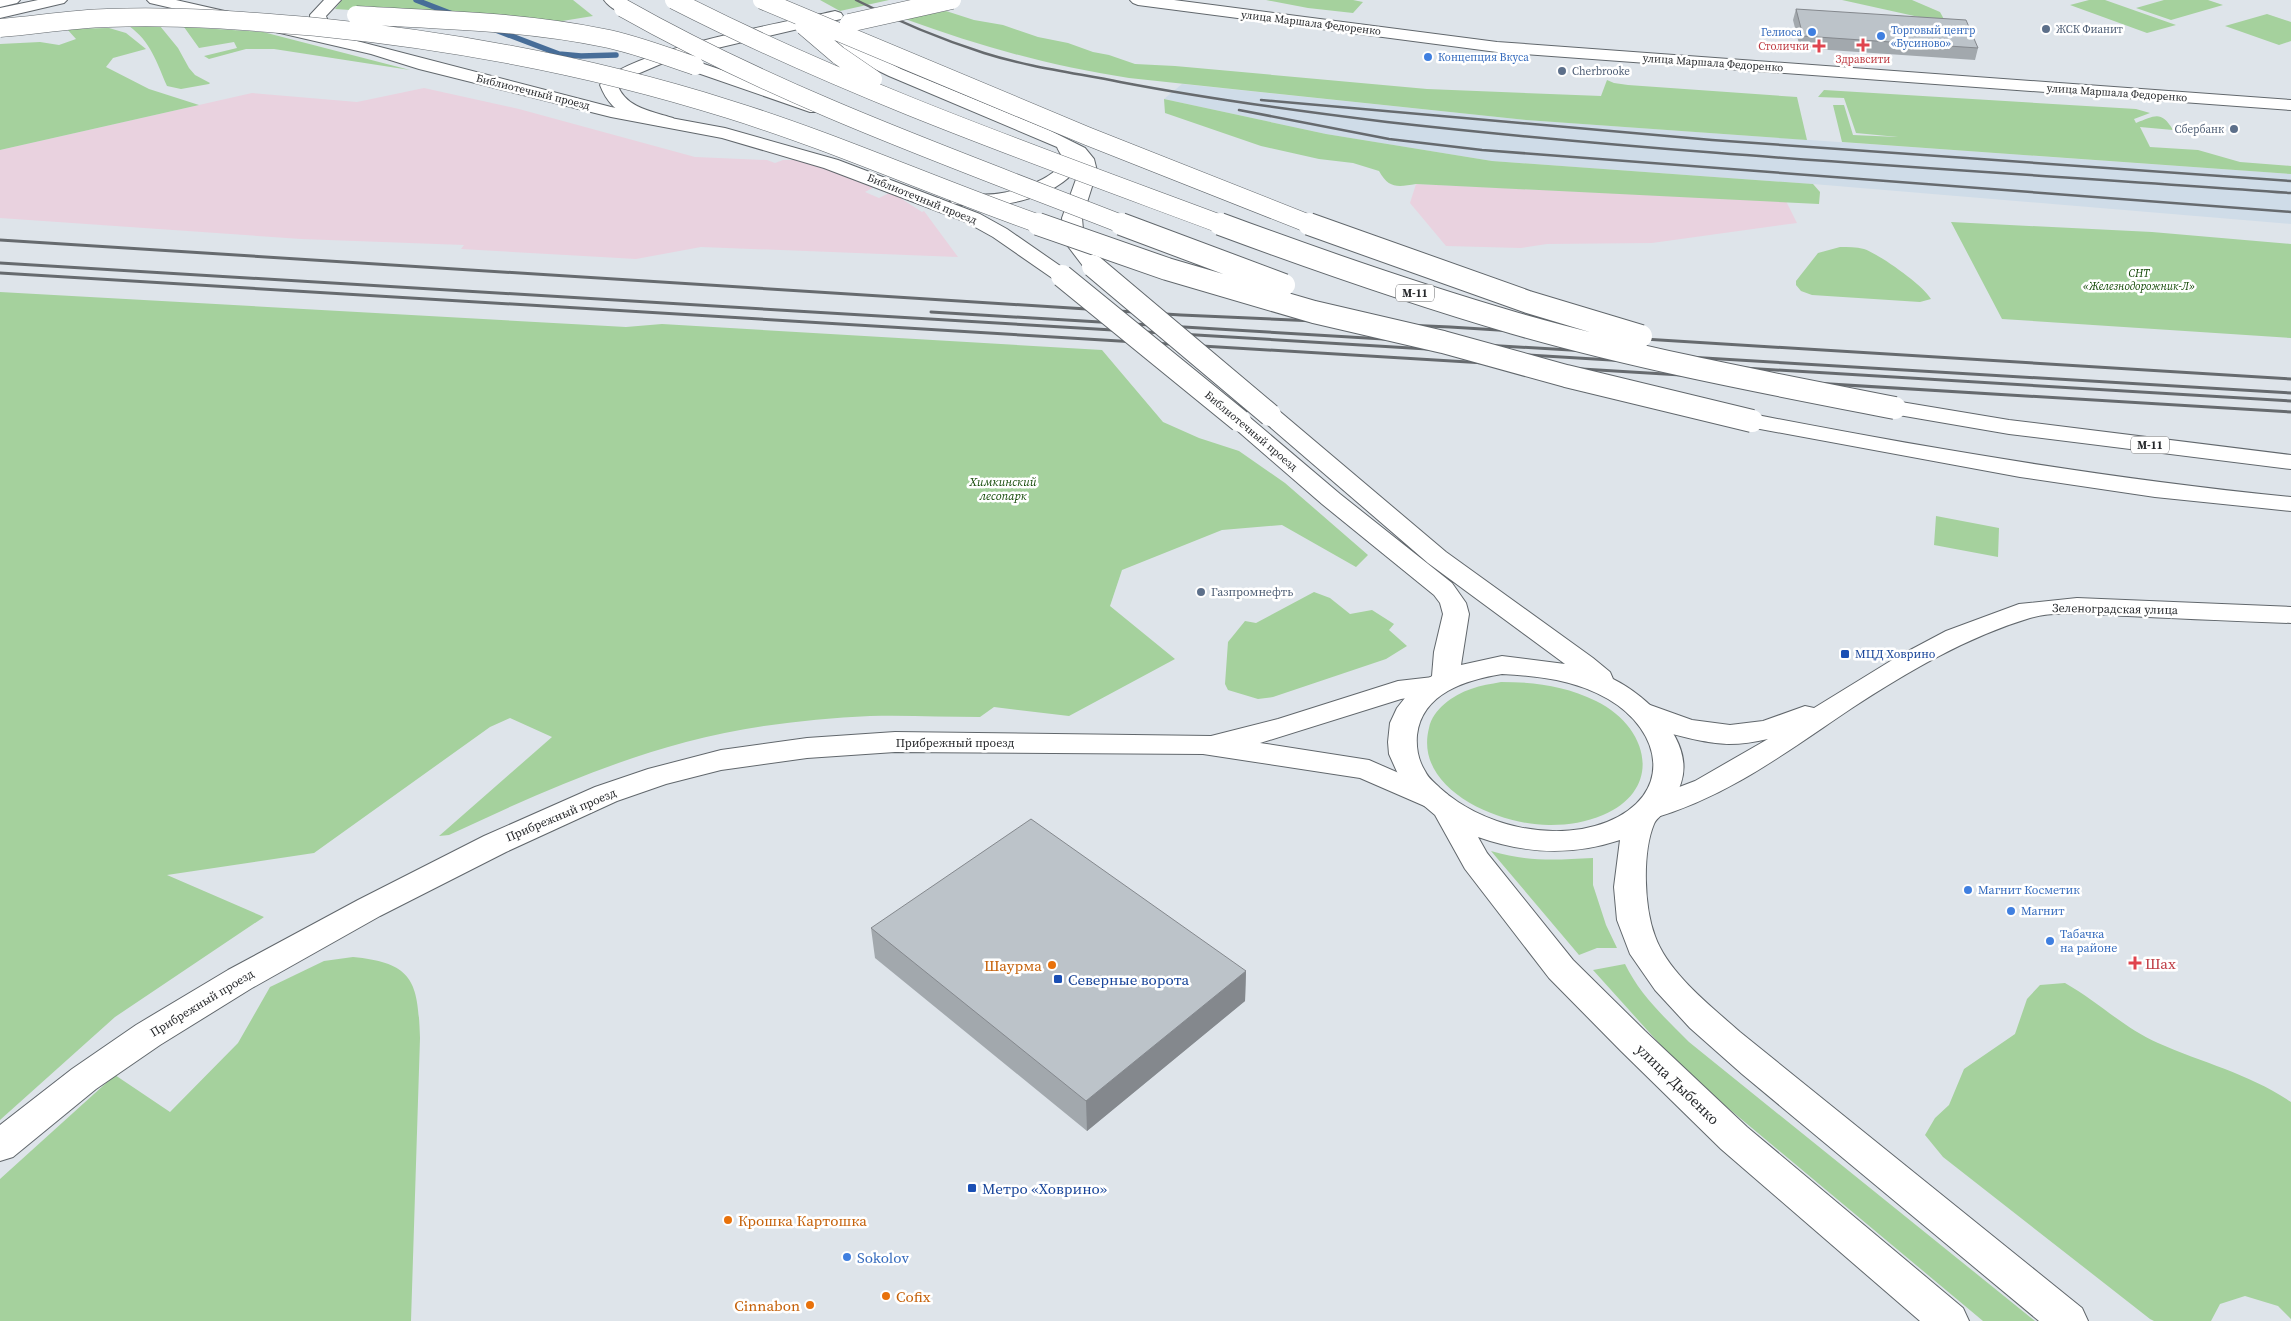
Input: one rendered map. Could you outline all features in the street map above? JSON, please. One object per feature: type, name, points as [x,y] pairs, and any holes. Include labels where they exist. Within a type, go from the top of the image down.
[{"type":"main road","points":[[0,2],[12,0]]},
{"type":"main road","points":[[0,13],[59,0]]},
{"type":"main road","points":[[155,0],[375,50]]},
{"type":"main road","points":[[211,0],[254,6],[491,23],[605,38],[695,66],[871,126]]},
{"type":"main road","points":[[333,0],[318,15],[318,21],[324,27],[375,50]]},
{"type":"main road","points":[[674,0],[751,38],[879,95],[951,123]]},
{"type":"main road","points":[[763,0],[1194,180],[1336,234],[1527,302],[1895,408]]},
{"type":"main road","name":"Библиотечный проезд","points":[[763,0],[832,41],[899,76],[1064,144],[1084,156],[1088,163],[1088,172],[1072,218],[1074,240],[1094,266],[1409,536],[1462,578],[1568,651],[1631,703]]},
{"type":"main road","points":[[779,0],[800,23],[838,55],[878,82],[951,123]]},
{"type":"main road","points":[[832,41],[832,31],[842,20],[910,0]]},
{"type":"main road","points":[[667,122],[621,104],[610,93],[609,85],[629,71],[670,54],[804,24],[842,20],[952,0]]},
{"type":"main road","name":"улица Маршала Федоренко","points":[[1138,0],[1498,47],[2291,105]]},
{"type":"main road","points":[[1174,5],[1215,0]]},
{"type":"main road","points":[[1237,0],[1246,9],[1263,17]]},
{"type":"main road","points":[[617,4],[652,25],[744,72],[871,126],[1253,274],[1443,342]]},
{"type":"main road","points":[[0,28],[106,18],[219,18],[374,33],[504,52],[644,85],[729,109],[852,152],[1004,212],[1166,269],[1314,312],[1443,342],[1575,378],[1752,421],[2011,468],[2232,499],[2291,504]]},
{"type":"main road","name":"Библиотечный проезд","points":[[375,50],[433,67],[592,107],[725,133],[831,164],[973,218],[1000,233],[1062,276],[1240,421],[1331,499],[1443,589],[1452,602],[1456,614],[1439,683]]},
{"type":"main road","name":"М-11","points":[[951,123],[1274,245],[1425,296],[1518,324],[1669,361],[1895,408],[2009,427],[2291,462]]},
{"type":"main road","points":[[877,180],[955,199],[1002,199],[1037,189],[1060,176],[1069,167],[1071,157],[1064,144]]},
{"type":"main road","name":"Зеленоградская улица","points":[[1442,806],[1477,826],[1512,837],[1548,841],[1583,840],[1615,832],[1646,813],[1706,788],[1783,743],[1842,702],[1907,663],[1956,637],[2028,610],[2077,606],[2291,615]]},
{"type":"main road","points":[[1442,806],[1415,779],[1407,767],[1402,749],[1402,731],[1407,714],[1418,699],[1439,683],[1472,670],[1502,665],[1534,666],[1588,679],[1631,703],[1659,734],[1668,760],[1666,786],[1646,813],[1632,856],[1628,887],[1634,924],[1647,955],[1669,985],[1710,1026],[1763,1072],[2068,1321]]},
{"type":"main road","name":"Прибрежный проезд","points":[[1203,744],[1268,731],[1398,690],[1439,683]]},
{"type":"main road","name":"Зеленоградская улица","points":[[1631,703],[1674,725],[1698,733],[1735,736],[1762,731],[1842,702]]},
{"type":"main road","name":"Прибрежный проезд","points":[[0,1146],[84,1079],[148,1035],[240,979],[370,908],[519,832],[606,794],[658,776],[721,760],[807,748],[853,744],[945,742],[1203,744],[1369,770],[1442,806]]},
{"type":"main road","name":"улица Дыбенко","points":[[1442,806],[1476,861],[1533,936],[1568,976],[1734,1138],[1949,1321]]},
{"type":"shaded area","points":[[1182,84],[1526,120],[2291,174],[2291,224],[1813,184],[1492,161],[1326,134],[1164,99]]},
{"type":"shaded area","points":[[424,88],[519,109],[695,157],[767,160],[775,163],[783,160],[805,160],[878,185],[865,192],[879,198],[891,192],[922,212],[924,211],[958,257],[701,247],[636,259],[461,249],[464,245],[301,239],[0,218],[0,150],[252,93],[357,102]]},
{"type":"shaded area","points":[[1416,184],[1786,201],[1797,223],[1652,243],[1547,244],[1521,248],[1446,246],[1410,203]]},
{"type":"green space","points":[[342,0],[573,0],[593,16],[550,23],[335,9]]},
{"type":"green space","points":[[820,0],[889,0],[840,11]]},
{"type":"green space","points":[[1266,0],[1353,0],[1363,2],[1353,13],[1308,8]]},
{"type":"green space","points":[[1842,0],[1912,0],[1940,12],[1946,23]]},
{"type":"green space","points":[[2089,0],[2105,0],[2176,25],[2147,33],[2070,5]]},
{"type":"green space","points":[[2164,0],[2208,0],[2223,5],[2171,20],[2136,8]]},
{"type":"green space","points":[[946,11],[974,20],[1003,25],[1038,37],[1068,43],[1135,64],[1427,89],[1601,96],[1607,80],[1628,85],[1797,97],[1807,140],[1526,120],[1129,78],[1071,68],[1015,54],[905,19]]},
{"type":"green space","points":[[2267,14],[2291,22],[2291,41],[2279,45],[2225,26]]},
{"type":"green space","points":[[129,26],[160,26],[178,48],[195,75],[210,83],[181,89],[167,86],[148,45]]},
{"type":"green space","points":[[184,27],[263,32],[410,70],[274,49],[246,49],[209,59],[204,56],[237,48],[234,42],[199,48]]},
{"type":"green space","points":[[109,28],[126,33],[146,49],[113,58],[106,67],[149,89],[199,105],[0,150],[0,44],[40,42],[59,45],[76,39],[67,29]]},
{"type":"green space","points":[[1824,90],[2136,109],[2150,113],[2134,119],[2136,123],[2157,116],[2165,119],[2173,130],[2140,127],[2150,147],[2198,150],[2240,162],[2291,166],[2291,174],[1842,142],[1833,105],[1844,105],[1853,135],[1898,137],[1856,133],[1844,98],[1818,97]]},
{"type":"green space","points":[[1164,99],[1326,134],[1492,161],[1813,184],[1820,192],[1819,204],[1416,184],[1399,186],[1386,181],[1379,171],[1353,163],[1319,159],[1261,146],[1165,113]]},
{"type":"green space","name":"СНТ «Железнодорожник-Л»","points":[[1951,222],[2152,232],[2291,244],[2291,338],[2002,319]]},
{"type":"green space","points":[[1840,247],[1864,249],[1880,257],[1910,278],[1931,299],[1920,302],[1812,295],[1801,291],[1796,285],[1796,281],[1818,253]]},
{"type":"green space","name":"Химкинский лесопарк","points":[[0,292],[626,327],[662,324],[1102,350],[1163,422],[1199,438],[1239,451],[1285,483],[1368,555],[1356,567],[1282,525],[1222,530],[1122,570],[1110,606],[1175,659],[1069,716],[994,707],[980,717],[847,717],[777,724],[708,736],[655,751],[595,772],[449,835],[439,836],[552,737],[510,718],[490,727],[314,853],[167,875],[264,917],[115,1017],[0,1120]]},
{"type":"green space","points":[[1936,516],[1999,528],[1998,557],[1934,545]]},
{"type":"green space","points":[[1314,592],[1330,598],[1350,614],[1372,610],[1394,624],[1389,630],[1407,646],[1386,659],[1273,697],[1258,699],[1228,690],[1225,684],[1228,642],[1245,621],[1256,623]]},
{"type":"green space","points":[[1501,682],[1538,684],[1561,688],[1596,701],[1614,712],[1628,726],[1638,742],[1642,758],[1642,774],[1635,790],[1622,804],[1603,815],[1577,823],[1551,825],[1531,824],[1486,811],[1465,800],[1447,786],[1434,769],[1428,750],[1431,721],[1439,709],[1457,695],[1478,686]]},
{"type":"green space","points":[[1491,851],[1530,859],[1593,858],[1593,885],[1606,925],[1617,948],[1597,948],[1579,955]]},
{"type":"green space","points":[[353,957],[389,964],[400,970],[409,979],[414,989],[417,1003],[420,1038],[411,1321],[0,1321],[0,1179],[115,1075],[170,1112],[238,1043],[270,987],[324,961]]},
{"type":"green space","points":[[1625,964],[1646,996],[1689,1042],[2035,1321],[1983,1321],[1685,1072],[1593,970]]},
{"type":"green space","points":[[2065,983],[2146,1037],[2243,1076],[2291,1102],[2291,1319],[2278,1306],[2245,1296],[2220,1304],[2211,1321],[2154,1321],[2150,1319],[1943,1157],[1925,1135],[1935,1118],[1949,1105],[1964,1069],[2015,1034],[2027,999],[2040,985]]},
{"type":"building","points":[[1796,9],[1966,20],[1978,48],[1803,36]]},
{"type":"building","name":"Северные ворота","points":[[1031,819],[1246,971],[1086,1101],[871,928]]},
{"type":"waterway","points":[[416,0],[455,15]]},
{"type":"waterway","points":[[493,29],[559,54],[581,56],[616,55]]},
{"type":"railway","points":[[856,0],[935,36],[1017,62],[1187,94],[1320,114],[1500,134],[1726,154],[2291,193]]},
{"type":"railway","points":[[1261,100],[1712,140],[2291,181]]},
{"type":"railway","points":[[1239,110],[1389,139],[1482,150],[2291,212]]},
{"type":"railway","points":[[0,240],[1181,315],[1450,327],[2291,379]]},
{"type":"railway","points":[[0,263],[2291,401]]},
{"type":"railway","points":[[0,273],[2291,412]]},
{"type":"railway","points":[[931,312],[2291,393]]},
{"type":"place","name":"ЖСК Фианит","points":[[2046,29]]},
{"type":"place","name":"Гелиоса","points":[[1812,32]]},
{"type":"place","name":"Торговый центр «Бусиново»","points":[[1881,36]]},
{"type":"place","name":"Здравсити","points":[[1863,45]]},
{"type":"place","name":"Столички","points":[[1819,46]]},
{"type":"place","name":"Концепция Вкуса","points":[[1428,57]]},
{"type":"place","name":"Cherbrooke","points":[[1562,71]]},
{"type":"place","name":"Сбербанк","points":[[2234,129]]},
{"type":"place","name":"Газпромнефть","points":[[1201,592]]},
{"type":"place","name":"МЦД Ховрино","points":[[1845,654]]},
{"type":"place","name":"Магнит Косметик","points":[[1968,890]]},
{"type":"place","name":"Магнит","points":[[2011,911]]},
{"type":"place","name":"Табачка на районе","points":[[2050,941]]},
{"type":"place","name":"Шах","points":[[2135,963]]},
{"type":"place","name":"Шаурма","points":[[1052,965]]},
{"type":"place","name":"Северные ворота","points":[[1058,979]]},
{"type":"place","name":"Метро «Ховрино»","points":[[972,1188]]},
{"type":"place","name":"Крошка Картошка","points":[[728,1220]]},
{"type":"place","name":"Sokolov","points":[[847,1257]]},
{"type":"place","name":"Cofix","points":[[886,1296]]},
{"type":"place","name":"Cinnabon","points":[[810,1305]]}]
